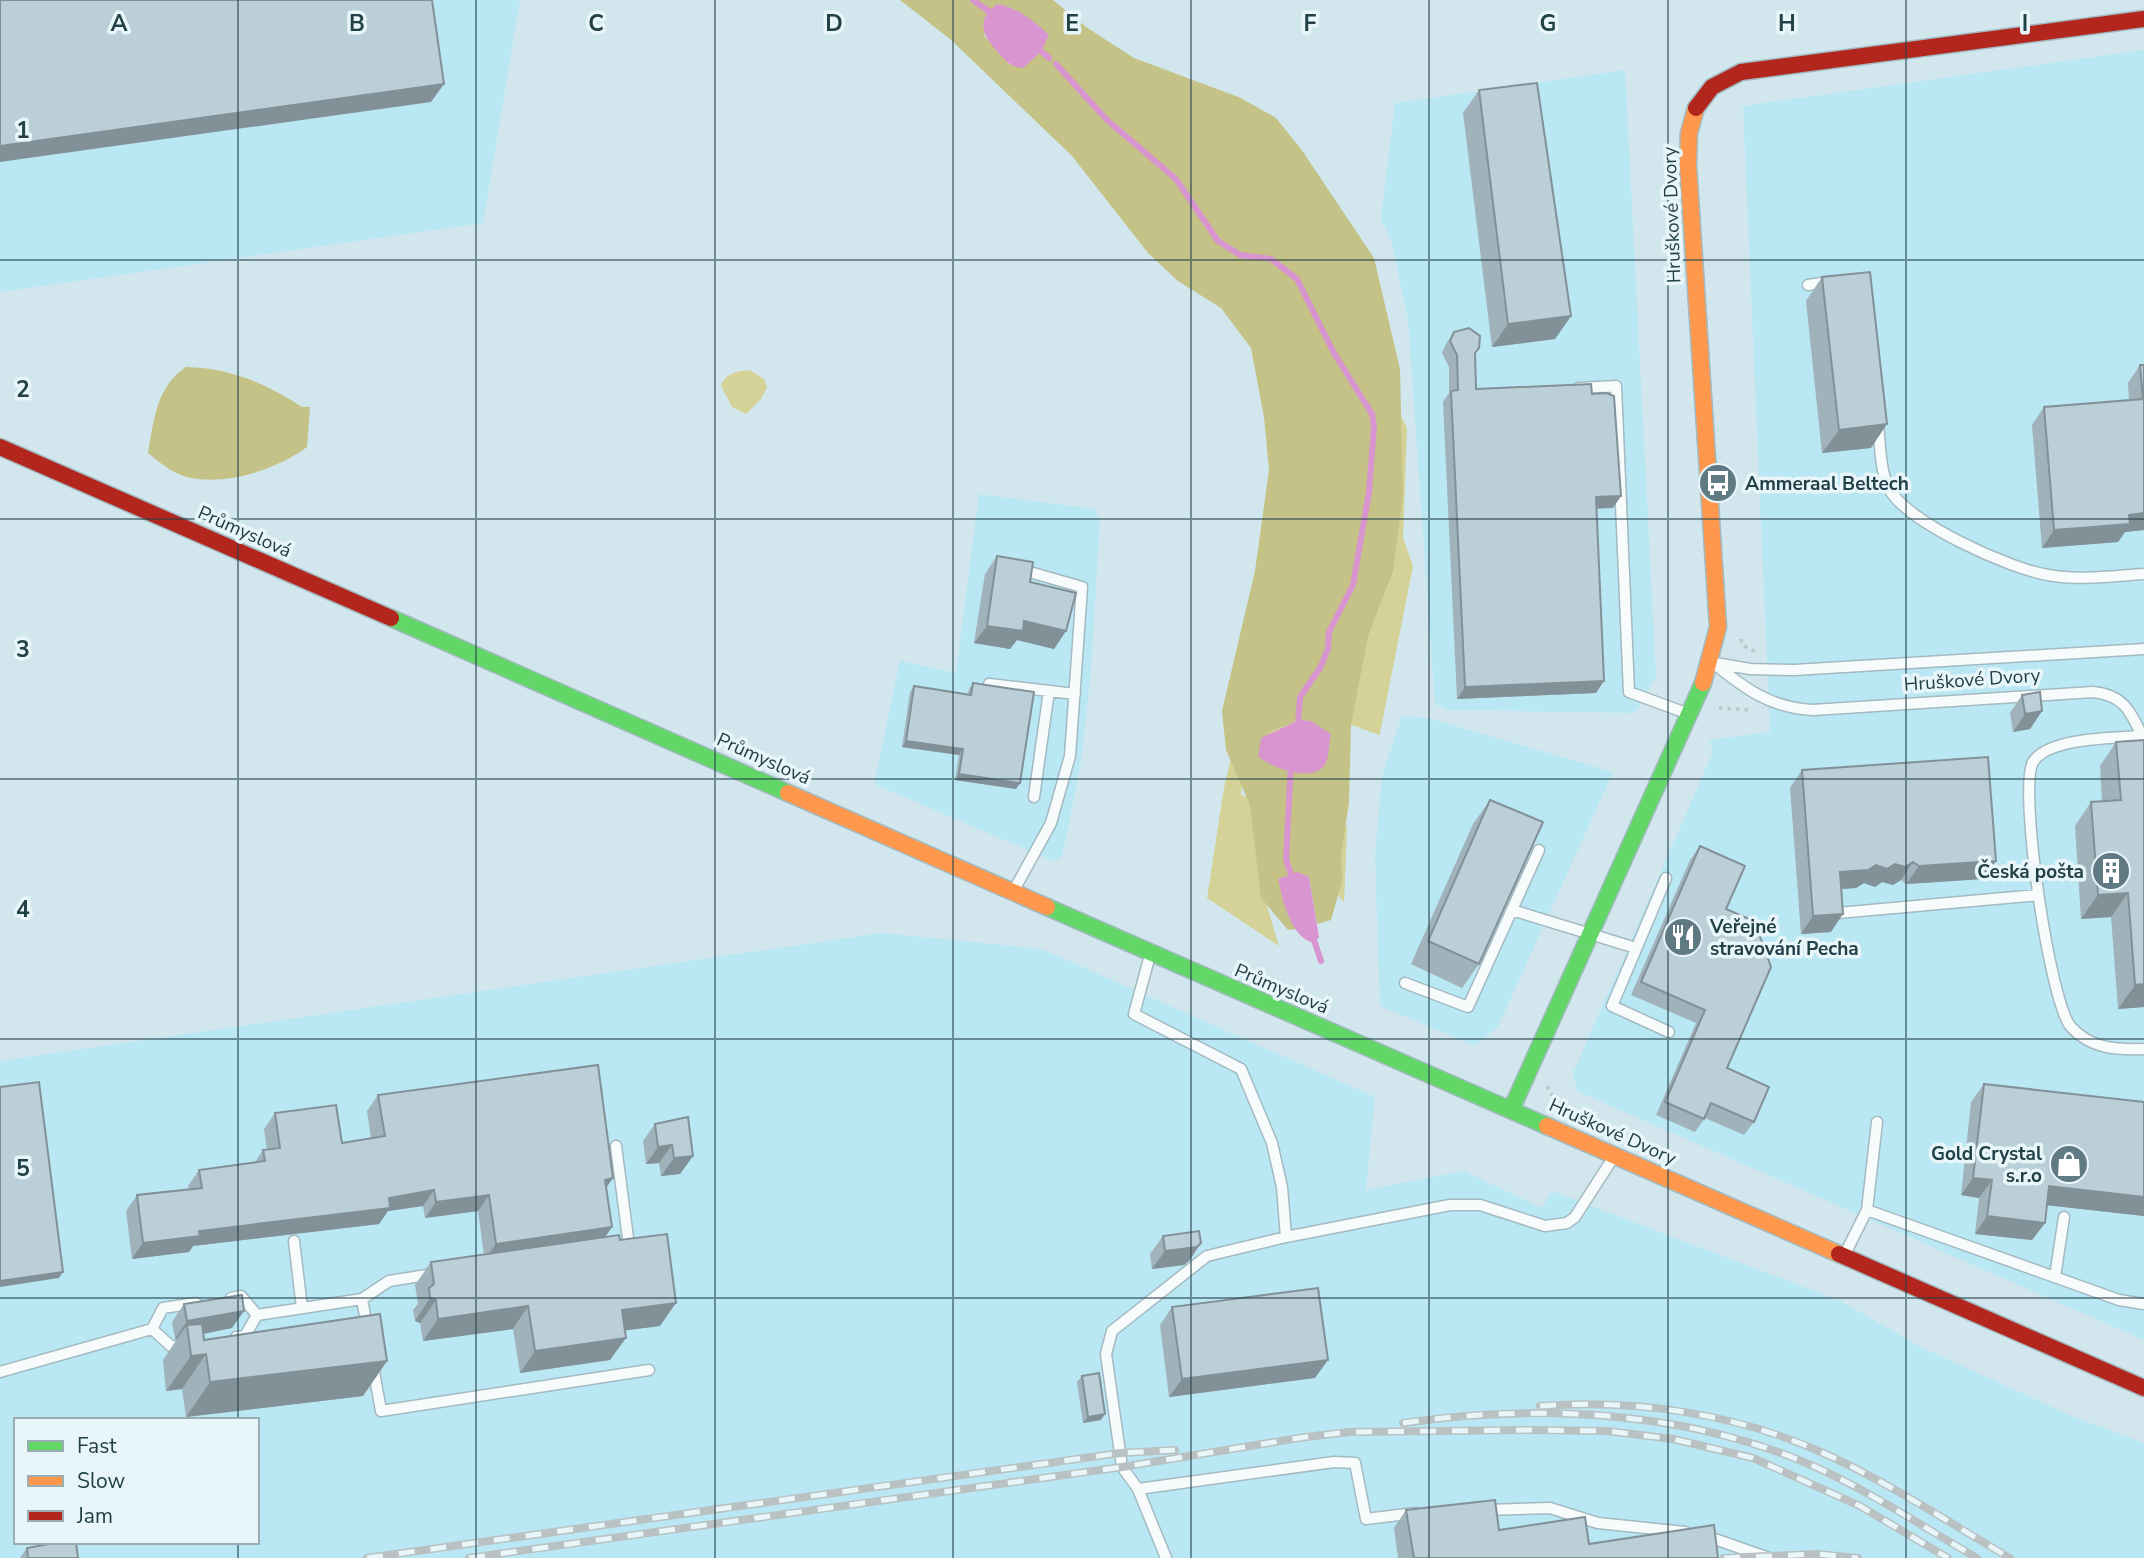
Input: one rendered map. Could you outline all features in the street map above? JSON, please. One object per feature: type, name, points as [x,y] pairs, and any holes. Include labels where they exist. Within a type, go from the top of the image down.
[{"type":"street","name":"Hruškové Dvory","points":[[2144,19],[1741,72],[1708,87],[1690,125],[1688,165],[1718,627],[1711,662],[1690,715],[1588,934],[1512,1108],[1843,1258],[2144,1388]]},
{"type":"street","name":"Průmyslová","points":[[0,447],[1014,890],[1150,954],[1512,1108]]},
{"type":"lane","points":[[1808,285],[1834,281]]},
{"type":"lane","points":[[1564,389],[1616,386],[1629,692],[1690,715]]},
{"type":"lane","points":[[1877,413],[1888,486],[1900,504],[1934,529],[2045,575],[2075,579],[2144,574]]},
{"type":"lane","points":[[1006,565],[1082,587],[1070,756],[1051,823],[1014,890]]},
{"type":"lane","name":"Hruškové Dvory","points":[[1711,662],[1749,669],[1794,670],[2144,649]]},
{"type":"lane","name":"Hruškové Dvory","points":[[1711,662],[1761,699],[1790,709],[1813,710],[2093,692],[2110,694],[2123,701],[2143,736]]},
{"type":"lane","points":[[989,684],[1075,694]]},
{"type":"lane","points":[[1034,797],[1049,691]]},
{"type":"lane","points":[[2143,736],[2093,739],[2052,748],[2033,762],[2027,788],[2038,895],[2056,992],[2070,1026],[2099,1047],[2116,1050],[2144,1049]]},
{"type":"lane","points":[[1405,983],[1468,1007],[1539,850]]},
{"type":"lane","points":[[1666,878],[1612,1006],[1669,1032]]},
{"type":"lane","points":[[1838,913],[2038,895]]},
{"type":"lane","points":[[1512,910],[1636,947]]},
{"type":"lane","points":[[1150,954],[1134,1014],[1241,1069],[1272,1143],[1282,1187],[1286,1237]]},
{"type":"lane","points":[[1843,1258],[1867,1210],[1877,1122]]},
{"type":"lane","points":[[616,1146],[629,1246],[616,1248]]},
{"type":"lane","points":[[1166,1558],[1138,1489],[1122,1467],[1106,1354],[1112,1331],[1207,1256],[1286,1237],[1450,1205],[1480,1205],[1545,1226],[1567,1223],[1575,1217],[1615,1155]]},
{"type":"lane","points":[[1867,1210],[2119,1300],[2144,1304]]},
{"type":"lane","points":[[2055,1277],[2064,1217]]},
{"type":"lane","points":[[293,1241],[302,1308]]},
{"type":"lane","points":[[257,1315],[362,1299],[389,1281],[442,1273]]},
{"type":"lane","points":[[215,1300],[241,1296],[257,1315]]},
{"type":"lane","points":[[362,1299],[368,1337]]},
{"type":"lane","points":[[0,1372],[152,1329],[163,1308],[202,1302]]},
{"type":"lane","points":[[220,1339],[245,1336],[257,1315]]},
{"type":"lane","points":[[152,1329],[172,1347],[196,1343]]},
{"type":"lane","points":[[370,1349],[381,1411],[649,1370]]},
{"type":"lane","points":[[1138,1489],[1334,1462],[1354,1463],[1366,1519],[1430,1512]]},
{"type":"lane","points":[[1470,1511],[1550,1508],[1598,1523],[1699,1534],[1769,1558]]},
{"type":"shaded area","points":[[0,0],[520,0],[483,223],[0,292]]},
{"type":"shaded area","points":[[900,0],[1053,0],[1086,27],[1134,58],[1241,98],[1276,118],[1301,149],[1374,258],[1400,369],[1403,497],[1393,571],[1368,636],[1351,725],[1349,802],[1341,856],[1342,881],[1331,920],[1317,924],[1309,877],[1287,912],[1297,929],[1288,930],[1261,898],[1250,805],[1226,750],[1222,711],[1255,571],[1269,470],[1264,417],[1251,348],[1221,308],[1178,281],[1148,253],[1072,156],[950,39]],"holes":[[[1010,7],[1010,65],[984,35]],[[1299,720],[1290,770],[1262,760],[1269,732]]]},
{"type":"shaded area","points":[[997,4],[1025,15],[1049,35],[1041,52],[1023,68],[1004,59],[984,32],[986,15]]},
{"type":"shaded area","points":[[2144,50],[2144,1340],[1577,1091],[1573,1073],[1713,752],[1709,740],[1770,732],[1743,106]]},
{"type":"shaded area","points":[[1625,70],[1656,676],[1635,713],[1447,710],[1435,704],[1408,319],[1391,240],[1381,219],[1395,103]]},
{"type":"shaded area","points":[[186,367],[217,370],[247,378],[302,407],[310,407],[307,447],[282,462],[236,477],[206,480],[191,478],[168,468],[148,453],[152,428],[162,394],[176,375]]},
{"type":"shaded area","points":[[750,370],[764,379],[767,387],[761,399],[746,414],[732,407],[721,386],[729,375]]},
{"type":"shaded area","points":[[1395,404],[1407,428],[1403,538],[1413,566],[1380,733],[1379,735],[1309,709],[1243,774],[1241,795],[1347,827],[1344,902],[1313,867],[1264,896],[1279,946],[1207,898],[1224,788],[1240,719]]},
{"type":"shaded area","points":[[979,494],[1094,509],[1100,519],[1091,670],[1081,763],[1062,857],[1053,861],[874,784],[900,661],[956,673]]},
{"type":"shaded area","points":[[1402,716],[1428,718],[1613,772],[1498,1027],[1475,1046],[1380,1006],[1375,855],[1382,776]]},
{"type":"shaded area","points":[[1299,720],[1311,721],[1331,734],[1327,760],[1320,769],[1303,773],[1292,772],[1272,765],[1258,756],[1261,738]]},
{"type":"shaded area","points":[[1298,872],[1309,877],[1319,937],[1314,943],[1293,926],[1278,879]]},
{"type":"shaded area","points":[[882,933],[1042,949],[1375,1097],[1366,1190],[1464,1171],[1542,1208],[1552,1191],[1841,1301],[1919,1346],[2074,1417],[2144,1443],[2144,1558],[0,1558],[0,1061]]},
{"type":"building","points":[[0,0],[432,0],[444,84],[0,146]]},
{"type":"building","points":[[1537,83],[1571,316],[1508,324],[1479,90]]},
{"type":"building","points":[[1870,272],[1887,424],[1839,430],[1822,277]]},
{"type":"building","points":[[1469,328],[1480,336],[1479,348],[1475,353],[1476,389],[1591,384],[1592,394],[1606,393],[1614,396],[1621,496],[1596,497],[1604,681],[1465,687],[1451,391],[1458,390],[1457,355],[1450,341],[1454,332]]},
{"type":"building","points":[[2140,365],[2144,365],[2144,513],[2129,515],[2130,524],[2054,530],[2044,407],[2143,399]]},
{"type":"building","points":[[997,556],[1033,562],[1030,582],[1076,593],[1066,631],[1024,621],[1023,631],[987,626]]},
{"type":"building","points":[[973,683],[1034,692],[1020,783],[959,774],[963,749],[906,741],[914,686],[971,695]]},
{"type":"building","points":[[2040,692],[2042,711],[2025,714],[2022,695]]},
{"type":"building","points":[[2144,740],[2144,984],[2135,985],[2128,893],[2098,895],[2091,802],[2121,800],[2116,742]]},
{"type":"building","points":[[1988,757],[1996,861],[1919,866],[1913,862],[1905,867],[1895,864],[1887,869],[1876,865],[1868,870],[1840,872],[1843,914],[1813,916],[1802,770]]},
{"type":"building","points":[[1490,800],[1543,822],[1479,964],[1428,941]]},
{"type":"building","points":[[1700,846],[1745,866],[1726,909],[1763,925],[1759,934],[1771,967],[1727,1068],[1769,1087],[1754,1122],[1711,1103],[1704,1119],[1665,1102],[1705,1010],[1641,982]]},
{"type":"building","points":[[598,1065],[613,1178],[605,1180],[612,1227],[496,1244],[489,1195],[436,1202],[434,1190],[389,1198],[390,1208],[199,1231],[200,1236],[143,1243],[137,1195],[202,1188],[199,1170],[265,1161],[263,1150],[280,1148],[275,1113],[336,1105],[342,1143],[385,1136],[378,1095]]},
{"type":"building","points":[[39,1082],[63,1272],[0,1281],[0,1087]]},
{"type":"building","points":[[1984,1084],[2144,1102],[2144,1197],[2049,1186],[2045,1223],[1987,1216],[1992,1180],[1973,1178]]},
{"type":"building","points":[[688,1117],[693,1156],[674,1158],[672,1145],[658,1147],[655,1124]]},
{"type":"building","points":[[1199,1231],[1201,1243],[1197,1247],[1165,1251],[1163,1236]]},
{"type":"building","points":[[667,1234],[676,1303],[622,1310],[626,1338],[535,1351],[528,1306],[438,1319],[436,1300],[430,1298],[429,1288],[434,1284],[431,1262],[619,1235],[620,1240]]},
{"type":"building","points":[[1318,1288],[1328,1360],[1182,1379],[1172,1307]]},
{"type":"building","points":[[242,1295],[244,1311],[187,1321],[184,1304]]},
{"type":"building","points":[[380,1314],[387,1361],[210,1382],[206,1354],[191,1356],[187,1325],[202,1324],[204,1340]]},
{"type":"building","points":[[1099,1373],[1105,1414],[1088,1417],[1082,1376]]},
{"type":"building","points":[[1495,1500],[1499,1530],[1585,1517],[1589,1544],[1714,1525],[1718,1558],[1414,1558],[1406,1510]]},
{"type":"building","points":[[49,1544],[76,1544],[78,1558],[28,1558],[27,1548]]},
{"type":"waterway","points":[[973,0],[994,15]]},
{"type":"waterway","points":[[1036,47],[1049,58]]},
{"type":"waterway","points":[[1056,64],[1107,120],[1176,179],[1218,241],[1240,255],[1271,259],[1297,279],[1334,353],[1372,414],[1374,426],[1369,492],[1353,585],[1329,632],[1328,649],[1320,668],[1300,697],[1298,725]]},
{"type":"waterway","points":[[1291,763],[1286,859],[1293,880]]},
{"type":"waterway","points":[[1313,937],[1321,961]]},
{"type":"railway","points":[[1540,1406],[1577,1404],[1651,1408],[1760,1429],[1853,1467],[2010,1558]]},
{"type":"railway","points":[[1403,1423],[1455,1417],[1561,1413],[1668,1424],[1720,1435],[1771,1450],[1820,1469],[1880,1500],[1977,1558]]},
{"type":"railway","points":[[469,1558],[1122,1467],[1305,1437],[1350,1432],[1530,1430],[1607,1431],[1673,1439],[1753,1458],[1860,1506],[1948,1558]]},
{"type":"railway","points":[[367,1558],[1120,1453],[1175,1450]]},
{"type":"railway","points":[[1724,1558],[1817,1554],[1858,1558]]},
{"type":"traffic: fast","points":[[391,618],[788,793]]},
{"type":"traffic: fast","points":[[1512,1108],[1703,683]]},
{"type":"traffic: fast","points":[[1047,907],[1547,1126]]},
{"type":"traffic: slow","points":[[1696,108],[1689,133],[1688,165],[1718,627],[1703,683]]},
{"type":"traffic: slow","points":[[788,793],[1047,907]]},
{"type":"traffic: slow","points":[[1547,1126],[1839,1254]]},
{"type":"traffic: jam","points":[[1696,108],[1712,87],[1741,72],[2144,19]]},
{"type":"traffic: jam","points":[[0,447],[391,618]]},
{"type":"traffic: jam","points":[[1839,1254],[2144,1388]]},
{"type":"place","name":"Ammeraal Beltech","points":[[1718,483]]},
{"type":"place","name":"Česká pošta","points":[[2111,871]]},
{"type":"place","name":"Veřejné stravování Pecha","points":[[1683,937]]},
{"type":"place","name":"Gold Crystal s.r.o","points":[[2069,1164]]}]
